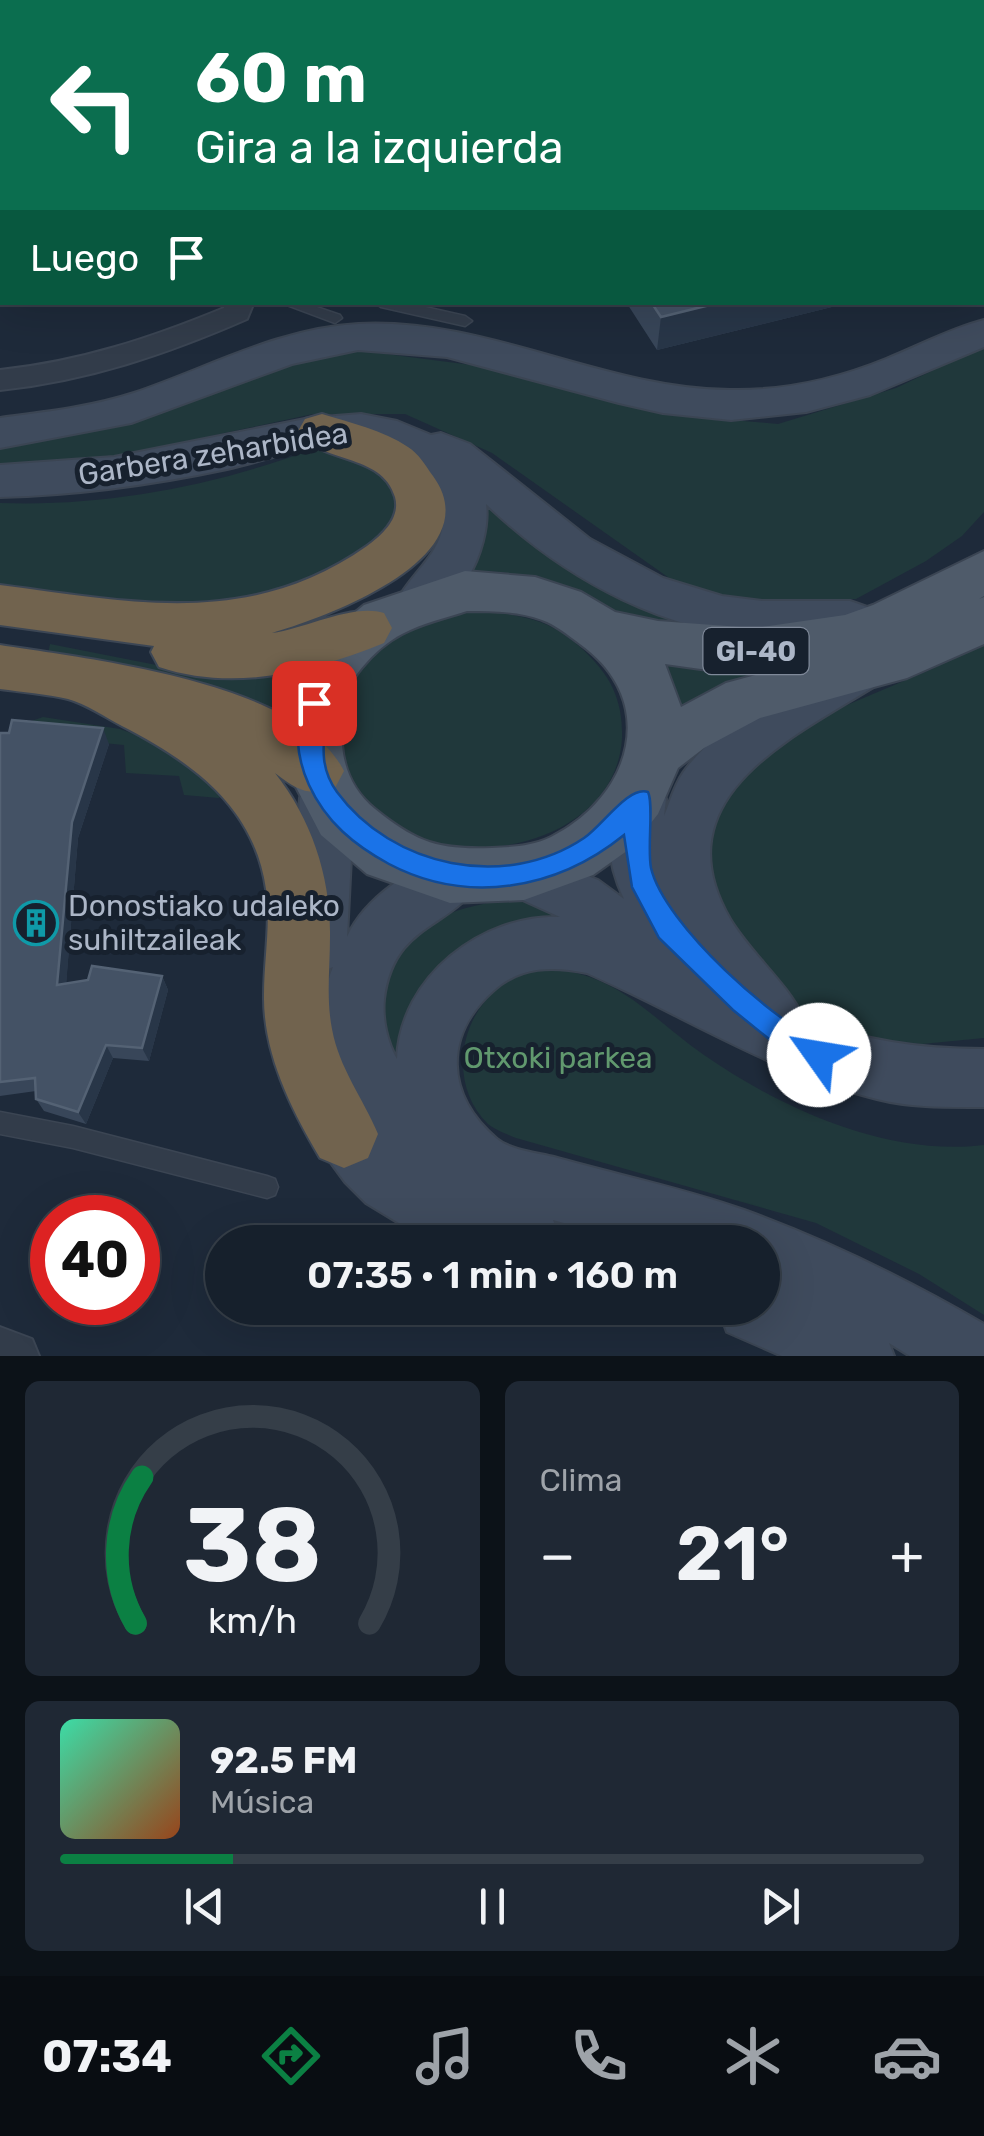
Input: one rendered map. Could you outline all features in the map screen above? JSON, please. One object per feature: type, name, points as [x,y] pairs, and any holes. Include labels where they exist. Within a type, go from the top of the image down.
[{"type":"highway","points":[[0,605],[188,626],[269,615],[348,585],[399,551],[410,538],[420,510],[418,496],[407,473],[385,456],[322,431]]},
{"type":"highway","points":[[0,622],[184,653],[241,658],[304,650],[365,628]]},
{"type":"highway","points":[[0,667],[212,708],[267,734],[321,784]]},
{"type":"highway","points":[[84,681],[218,756],[258,794],[274,819],[287,846],[299,908],[295,985],[301,1037],[323,1100],[344,1134]]},
{"type":"main road","name":"GI-40","points":[[606,631],[694,648],[779,650],[839,639],[903,616],[984,571]]},
{"type":"main road","points":[[465,591],[502,591],[557,605],[606,631],[642,674],[653,699],[658,726],[648,776],[618,825],[591,846],[558,864],[522,874],[454,876],[390,855],[343,820],[321,784],[309,745],[316,692],[328,668],[365,628],[422,599],[465,591]]},
{"type":"main road","name":"GI-40","points":[[648,776],[684,732],[746,700],[888,664],[954,636],[984,618]]},
{"type":"street","points":[[0,380],[64,371],[148,350],[236,313],[239,305]]},
{"type":"street","points":[[0,412],[44,406],[129,384],[248,339],[335,318],[399,315],[465,321],[645,372],[686,380],[730,381],[826,370],[984,314]]},
{"type":"street","points":[[0,433],[53,426],[146,404],[281,352],[355,337],[398,335],[446,340],[624,391],[711,405],[808,396],[862,384],[984,333]]},
{"type":"street","name":"Garbera zeharbidea","points":[[0,481],[95,476],[322,431],[384,431],[404,438],[436,460],[464,505],[462,542],[422,599]]},
{"type":"street","points":[[384,431],[428,442],[449,452],[591,564],[650,595],[719,616],[756,622],[793,625],[903,616]]},
{"type":"street","points":[[800,1047],[748,994],[702,928],[686,871],[686,842],[699,797],[726,759],[770,725],[858,671]]},
{"type":"street","points":[[648,776],[635,820],[638,865],[661,920],[704,967],[800,1047]]},
{"type":"street","points":[[321,784],[324,891],[313,1023],[322,1080],[344,1134],[380,1174],[424,1206],[469,1225]]},
{"type":"street","points":[[522,874],[578,898],[624,928],[714,1002]]},
{"type":"street","points":[[454,876],[414,903],[373,942],[360,971],[354,1005],[360,1042],[372,1077],[392,1109],[436,1149],[482,1170],[681,1225]]},
{"type":"street","points":[[482,1170],[444,1124],[432,1098],[427,1072],[435,1021],[447,998],[481,964],[524,946],[570,943],[615,956],[800,1047],[878,1073],[956,1080],[984,1078]]},
{"type":"street","points":[[780,1257],[899,1312],[976,1356]]},
{"type":"street","points":[[780,1321],[847,1351]]},
{"type":"street","points":[[0,1351],[15,1356]]},
{"type":"lane","points":[[295,305],[335,318]]},
{"type":"lane","points":[[394,305],[465,321]]},
{"type":"lane","points":[[0,1122],[267,1187]]},
{"type":"green space","points":[[984,346],[984,512],[962,536],[926,561],[856,599],[715,599],[672,580],[492,453],[405,414],[313,414],[62,468],[0,469],[0,442],[332,347],[487,367],[685,416],[778,424],[896,388]]},
{"type":"green space","points":[[318,447],[370,454],[412,511],[360,566],[227,612],[0,590],[0,503],[81,501],[162,491],[242,472]]},
{"type":"green space","points":[[453,466],[592,581],[651,613],[709,628],[724,640],[617,613],[520,575],[479,572],[459,576]]},
{"type":"green space","points":[[496,611],[556,629],[602,670],[613,688],[621,717],[622,738],[615,771],[598,798],[573,820],[544,835],[511,845],[443,845],[396,827],[358,798],[341,767],[335,719],[350,675],[383,639],[406,626],[439,616]]},
{"type":"green space","points":[[984,641],[984,1038],[922,1044],[859,1038],[790,1003],[700,882],[718,799],[757,754],[833,711],[932,669]]},
{"type":"green space","points":[[50,644],[207,675],[287,671],[271,717],[47,659]]},
{"type":"green space","points":[[658,659],[803,660],[723,688],[677,710]]},
{"type":"green space","points":[[43,717],[120,729],[181,752],[226,790],[219,798],[184,795],[179,776],[126,773],[124,745],[20,735],[29,722]]},
{"type":"green space","points":[[504,900],[559,906],[614,932],[490,937],[412,1091],[385,1045],[381,983],[389,960],[403,941],[422,926],[473,906]]},
{"type":"green space","name":"Otxoki parkea","points":[[553,969],[577,973],[617,990],[734,1075],[837,1125],[910,1144],[984,1145],[984,1315],[919,1274],[816,1223],[516,1138],[488,1124],[474,1106],[466,1085],[463,1063],[473,1020],[485,1001],[502,986],[526,974]]},
{"type":"building","points":[[653,305],[710,305],[661,317]]},
{"type":"building","name":"Donostiako udaleko suhiltzaileak","points":[[12,720],[103,728],[72,822],[57,985],[88,980],[92,966],[162,976],[142,1048],[106,1045],[78,1112],[36,1099],[35,1078],[0,1082],[0,733],[9,733]]},
{"type":"place","name":"Donostiako udaleko suhiltzaileak","points":[[36,923]]},
{"type":"route","points":[[314,703],[309,745],[327,798],[343,820],[365,839],[419,867],[454,876],[486,877],[522,874],[558,864],[618,825],[639,799],[634,842],[638,865],[654,909],[668,930],[742,1001],[800,1047],[819,1055]]}]
